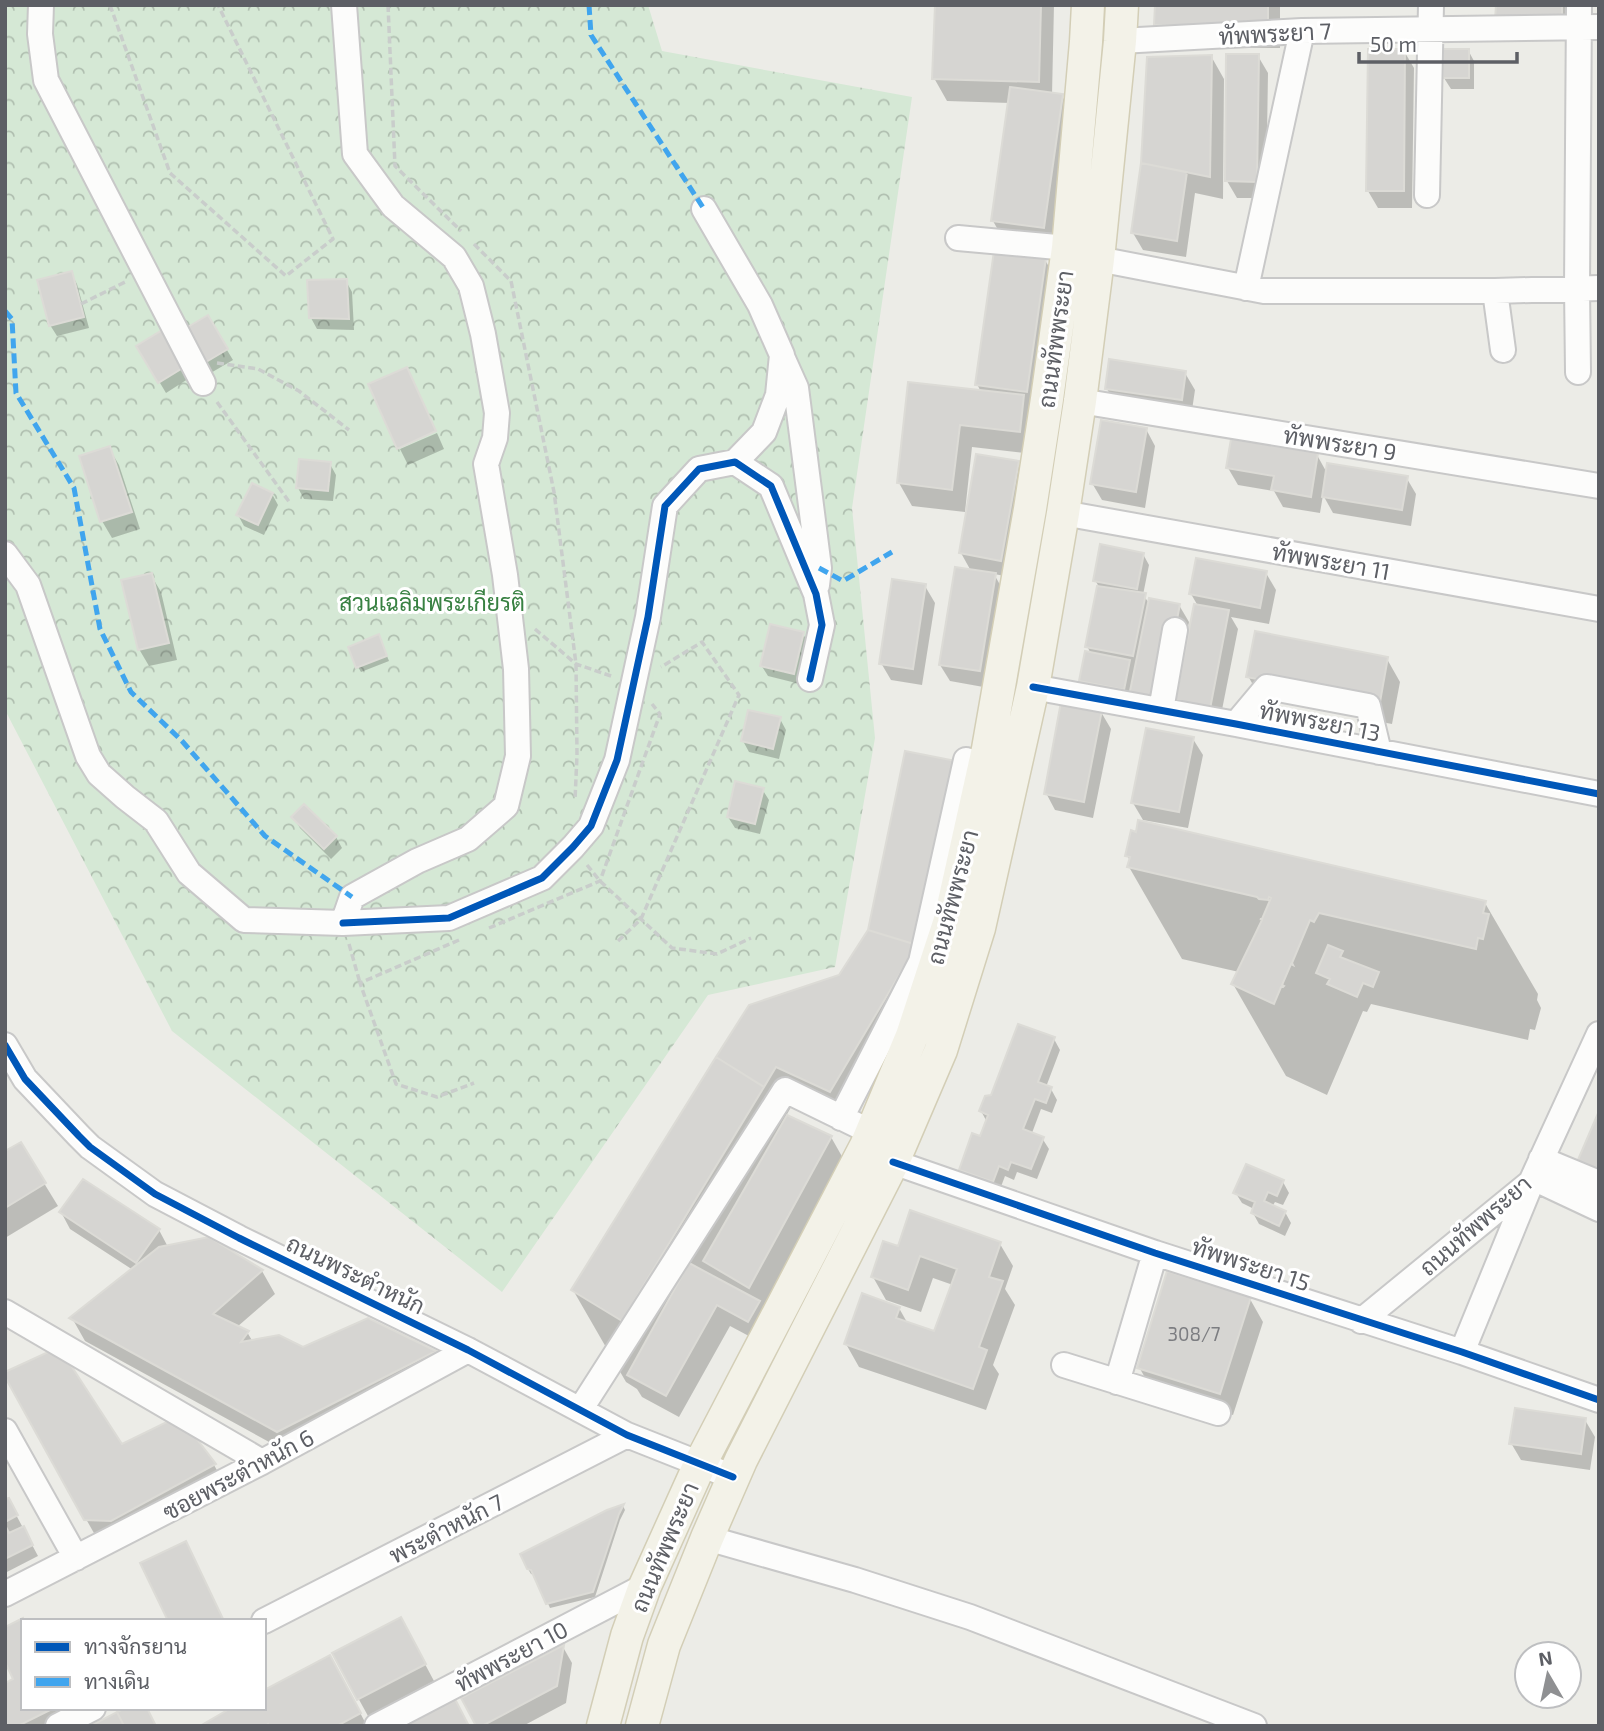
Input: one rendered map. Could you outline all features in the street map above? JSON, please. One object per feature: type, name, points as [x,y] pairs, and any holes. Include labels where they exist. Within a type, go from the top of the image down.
[{"type":"main road","name":"ถนนทัพพระยา","points":[[603,1726],[627,1636],[645,1586],[700,1464],[866,1146],[912,1036],[950,920],[984,765],[1047,399],[1068,248],[1088,5]]},
{"type":"main road","name":"ถนนทัพพระยา","points":[[642,1726],[664,1645],[707,1538],[733,1477],[893,1162],[940,1049],[979,928],[1033,687],[1063,513],[1098,259],[1122,5]]},
{"type":"street","points":[[41,5],[40,34],[46,80],[199,376]]},
{"type":"street","points":[[343,923],[352,897],[468,839],[506,806],[518,756],[516,669],[505,575],[486,464],[495,438],[497,413],[483,334],[471,286],[454,257],[393,206],[355,154],[344,5]]},
{"type":"street","points":[[1427,195],[1431,17]]},
{"type":"street","name":"ทัพพระยา 7","points":[[1120,41],[1302,31],[1431,17],[1585,20]]},
{"type":"street","points":[[1578,372],[1588,287],[1585,20]]},
{"type":"street","points":[[1246,288],[1302,31]]},
{"type":"street","points":[[704,209],[760,305],[796,388],[819,568],[816,594]]},
{"type":"street","points":[[958,238],[1068,248]]},
{"type":"street","points":[[1098,259],[1264,291],[1495,291],[1588,287]]},
{"type":"street","points":[[1495,291],[1503,350]]},
{"type":"street","points":[[5,554],[28,585],[89,756],[99,774],[156,821],[189,873],[244,920],[343,923],[449,918],[542,878],[591,825],[617,760],[648,617],[665,506],[699,470],[735,462],[764,432],[779,395],[782,355]]},
{"type":"street","name":"ทัพพระยา 9","points":[[1080,401],[1599,486]]},
{"type":"street","points":[[735,462],[771,486],[816,594],[822,625],[810,678]]},
{"type":"street","name":"ทัพพระยา 11","points":[[1063,513],[1599,609]]},
{"type":"street","points":[[1160,710],[1175,630]]},
{"type":"street","name":"ทัพพระยา 13","points":[[1033,687],[1599,794]]},
{"type":"street","points":[[1236,724],[1267,687],[1368,706],[1379,752]]},
{"type":"street","points":[[841,1118],[921,962],[966,760],[984,765]]},
{"type":"street","name":"ถนนทัพพระยา","points":[[1362,1321],[1535,1173],[1599,1034]]},
{"type":"street","name":"ถนนพระตำหนัก","points":[[5,1045],[25,1079],[90,1147],[155,1194],[228,1233],[468,1350],[628,1435],[733,1477]]},
{"type":"street","points":[[580,1410],[785,1090],[871,1132]]},
{"type":"street","name":"ทัพพระยา 15","points":[[893,1162],[1156,1253],[1462,1352],[1599,1400]]},
{"type":"street","points":[[1535,1173],[1599,1184]]},
{"type":"street","points":[[1535,1173],[1599,1209]]},
{"type":"street","points":[[1462,1352],[1535,1173]]},
{"type":"street","points":[[1117,1382],[1156,1253]]},
{"type":"street","points":[[5,1312],[262,1462]]},
{"type":"street","name":"ซอยพระตำหนัก 6","points":[[5,1594],[262,1462],[468,1350]]},
{"type":"street","points":[[1065,1365],[1218,1413]]},
{"type":"street","points":[[5,1431],[76,1558]]},
{"type":"street","name":"พระตำหนัก 7","points":[[266,1620],[628,1435]]},
{"type":"street","points":[[707,1538],[855,1580],[970,1617],[1254,1726]]},
{"type":"street","name":"ทัพพระยา 10","points":[[377,1726],[645,1586]]},
{"type":"street","points":[[627,1636],[644,1634],[664,1645]]},
{"type":"street","points":[[58,1726],[89,1710]]},
{"type":"path","points":[[110,5],[170,173],[286,276],[333,239],[218,5]]},
{"type":"path","points":[[81,304],[146,272]]},
{"type":"path","points":[[290,503],[199,376],[210,362],[258,369],[299,391],[349,430]]},
{"type":"path","points":[[618,941],[641,919],[739,695]]},
{"type":"path","points":[[486,929],[600,881],[672,948],[717,954],[751,938]]},
{"type":"path","points":[[343,923],[359,982],[396,1084],[437,1097],[474,1083]]},
{"type":"path","points":[[359,982],[461,940]]},
{"type":"green space","name":"สวนเฉลิมพระเกียรติ","points":[[5,5],[648,5],[662,51],[912,97],[852,508],[875,738],[835,967],[708,995],[502,1292],[172,1031],[5,710]]},
{"type":"building","points":[[935,5],[1041,5],[1039,82],[932,79]]},
{"type":"building","points":[[1155,5],[1268,5],[1268,26],[1154,25]]},
{"type":"building","points":[[1496,5],[1562,5],[1562,21],[1495,20]]},
{"type":"building","points":[[1368,49],[1405,49],[1404,191],[1366,191]]},
{"type":"building","points":[[1443,49],[1469,49],[1469,78],[1443,78]]},
{"type":"building","points":[[1226,54],[1259,54],[1257,182],[1225,181]]},
{"type":"building","points":[[1212,55],[1210,177],[1141,163],[1147,57]]},
{"type":"building","points":[[1010,87],[1063,94],[1044,228],[991,221]]},
{"type":"building","points":[[1141,163],[1187,172],[1177,241],[1131,233]]},
{"type":"building","points":[[994,251],[1046,258],[1027,392],[975,385]]},
{"type":"building","points":[[72,271],[84,317],[49,326],[37,280]]},
{"type":"building","points":[[347,279],[349,319],[309,318],[307,280]]},
{"type":"building","points":[[208,315],[228,349],[201,365],[181,331]]},
{"type":"building","points":[[164,329],[186,366],[158,383],[136,346]]},
{"type":"building","points":[[1109,359],[1186,371],[1182,400],[1105,389]]},
{"type":"building","points":[[407,367],[436,431],[397,449],[368,384]]},
{"type":"building","points":[[908,382],[1024,395],[1020,432],[960,425],[952,490],[897,483]]},
{"type":"building","points":[[1101,420],[1147,428],[1136,492],[1090,484]]},
{"type":"building","points":[[1231,439],[1318,453],[1311,497],[1271,490],[1274,476],[1226,468]]},
{"type":"building","points":[[110,446],[132,512],[100,522],[79,456]]},
{"type":"building","points":[[976,454],[1019,461],[1001,561],[959,553]]},
{"type":"building","points":[[299,459],[331,462],[328,491],[296,488]]},
{"type":"building","points":[[1327,463],[1408,476],[1402,510],[1322,497]]},
{"type":"building","points":[[252,483],[273,493],[258,525],[236,515]]},
{"type":"building","points":[[1100,544],[1144,553],[1137,589],[1093,581]]},
{"type":"building","points":[[1196,558],[1267,571],[1260,608],[1189,594]]},
{"type":"building","points":[[955,567],[996,573],[980,671],[939,665]]},
{"type":"building","points":[[152,573],[169,643],[138,650],[121,580]]},
{"type":"building","points":[[892,579],[926,584],[913,669],[879,664]]},
{"type":"building","points":[[1097,586],[1146,593],[1133,656],[1085,647]]},
{"type":"building","points":[[1149,598],[1180,604],[1161,702],[1129,696]]},
{"type":"building","points":[[1194,604],[1229,610],[1210,709],[1175,702]]},
{"type":"building","points":[[770,624],[804,632],[794,674],[760,666]]},
{"type":"building","points":[[1255,631],[1388,657],[1380,702],[1246,677]]},
{"type":"building","points":[[379,634],[387,656],[356,668],[348,647]]},
{"type":"building","points":[[1085,651],[1130,660],[1124,690],[1079,681]]},
{"type":"building","points":[[1061,702],[1102,710],[1084,802],[1044,794]]},
{"type":"building","points":[[748,710],[781,717],[773,749],[741,741]]},
{"type":"building","points":[[1146,728],[1194,737],[1179,812],[1131,803]]},
{"type":"building","points":[[905,751],[956,761],[917,945],[868,930]]},
{"type":"building","points":[[735,781],[764,788],[755,824],[727,817]]},
{"type":"building","points":[[304,804],[337,836],[324,849],[291,817]]},
{"type":"building","points":[[1138,820],[1486,901],[1483,913],[1489,914],[1483,939],[1478,938],[1476,949],[1319,913],[1314,922],[1310,920],[1293,965],[1291,964],[1282,985],[1284,986],[1281,987],[1274,1004],[1231,984],[1271,898],[1259,899],[1127,867],[1130,857],[1125,856],[1131,830],[1136,832]]},
{"type":"building","points":[[868,930],[917,945],[830,1092],[776,1067],[764,1087],[716,1057],[749,1005],[839,975]]},
{"type":"building","points":[[1328,945],[1343,951],[1340,957],[1379,972],[1373,987],[1363,983],[1357,997],[1327,984],[1330,979],[1316,973]]},
{"type":"building","points":[[1018,1024],[1055,1037],[1038,1082],[1052,1087],[1046,1103],[1035,1099],[1023,1129],[1044,1137],[1031,1169],[1011,1162],[1008,1170],[999,1166],[993,1182],[959,1170],[972,1133],[980,1136],[988,1115],[979,1111],[985,1096],[991,1095]]},
{"type":"building","points":[[716,1057],[764,1087],[622,1321],[571,1290]]},
{"type":"building","points":[[1599,1111],[1599,1180],[1574,1169]]},
{"type":"building","points":[[787,1115],[832,1136],[749,1288],[703,1261]]},
{"type":"building","points":[[21,1142],[46,1183],[5,1208],[5,1151]]},
{"type":"building","points":[[1246,1164],[1284,1180],[1277,1196],[1268,1192],[1264,1201],[1286,1211],[1279,1226],[1251,1213],[1255,1202],[1233,1193]]},
{"type":"building","points":[[83,1179],[160,1229],[136,1263],[59,1212]]},
{"type":"building","points":[[910,1210],[1001,1242],[989,1277],[1003,1281],[979,1347],[987,1350],[973,1389],[844,1344],[862,1293],[900,1307],[896,1318],[934,1331],[957,1269],[920,1256],[908,1290],[871,1277],[883,1241],[898,1246]]},
{"type":"building","points":[[209,1237],[263,1270],[213,1314],[249,1331],[241,1342],[279,1335],[303,1347],[368,1318],[436,1351],[277,1432],[69,1318],[159,1247]]},
{"type":"building","points":[[689,1263],[760,1301],[748,1322],[717,1305],[666,1396],[627,1375]]},
{"type":"building","points":[[1167,1271],[1251,1297],[1220,1394],[1137,1368]]},
{"type":"building","points":[[59,1347],[122,1444],[179,1416],[216,1464],[111,1521],[84,1520],[5,1377],[5,1372]]},
{"type":"building","points":[[1515,1408],[1586,1418],[1581,1454],[1509,1444]]},
{"type":"building","points":[[9,1498],[18,1515],[5,1522],[5,1499]]},
{"type":"building","points":[[624,1504],[593,1592],[546,1604],[531,1570],[527,1569],[520,1554]]},
{"type":"building","points":[[5,1525],[9,1533],[24,1526],[33,1545],[5,1559]]},
{"type":"building","points":[[186,1541],[223,1619],[167,1619],[140,1563]]},
{"type":"building","points":[[401,1617],[426,1664],[357,1700],[332,1653]]},
{"type":"building","points":[[21,1619],[21,1710],[50,1710],[18,1726],[5,1726],[5,1683],[13,1679],[5,1662],[5,1627]]},
{"type":"building","points":[[564,1645],[557,1686],[482,1726],[476,1726],[461,1698]]},
{"type":"building","points":[[330,1655],[361,1713],[337,1726],[200,1726],[228,1710],[266,1710],[266,1689]]},
{"type":"building","points":[[455,1699],[469,1726],[403,1726]]},
{"type":"building","points":[[148,1710],[156,1726],[124,1726],[117,1712]]},
{"type":"building","points":[[117,1712],[124,1726],[92,1726],[92,1725]]},
{"type":"marked path","points":[[589,5],[591,35],[704,209]]},
{"type":"marked path","points":[[5,311],[12,319],[16,393],[74,488],[100,629],[131,692],[182,741],[265,836],[352,897]]},
{"type":"marked path","points":[[819,568],[843,581],[892,552]]},
{"type":"cycle path","points":[[343,923],[449,918],[542,878],[591,826],[617,760],[648,617],[665,506],[699,469],[735,462],[771,486],[816,594],[822,625],[810,679]]},
{"type":"cycle path","points":[[1033,687],[1599,794]]},
{"type":"cycle path","points":[[5,1045],[25,1079],[90,1147],[155,1194],[468,1350],[627,1435],[733,1477]]},
{"type":"cycle path","points":[[893,1162],[1155,1253],[1462,1352],[1599,1400]]}]
